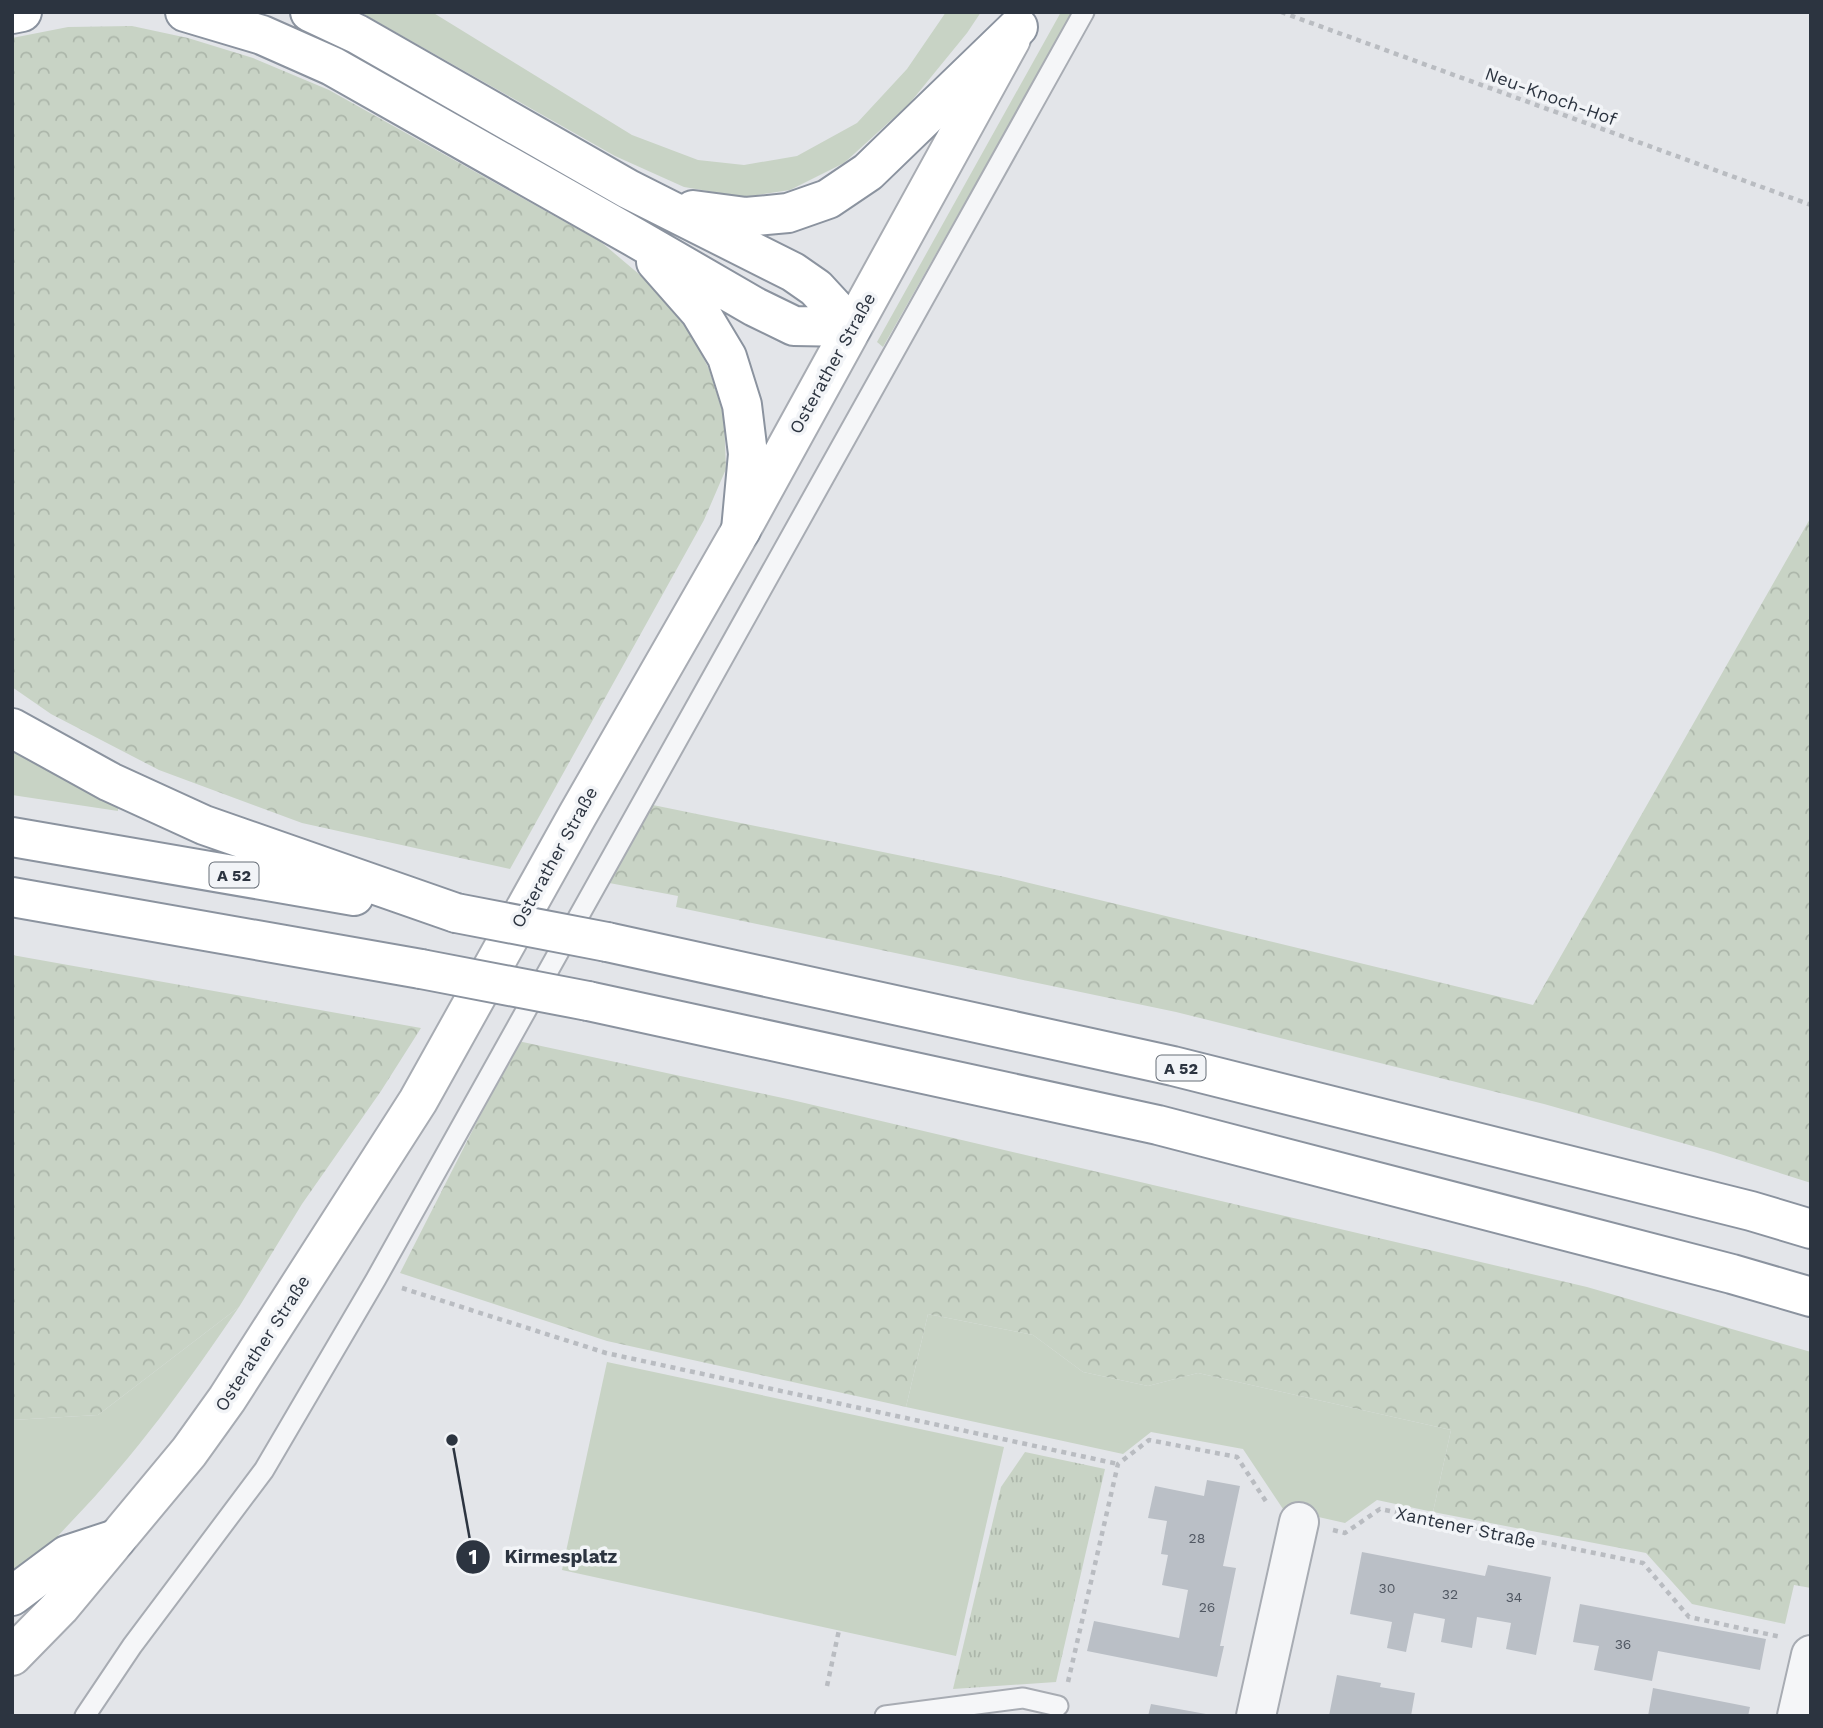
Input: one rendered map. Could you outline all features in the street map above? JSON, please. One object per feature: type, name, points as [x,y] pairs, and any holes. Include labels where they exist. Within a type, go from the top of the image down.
[{"type":"main road","points":[[12,14],[22,12]]},
{"type":"main road","points":[[185,12],[262,35],[332,66],[755,307],[794,326],[852,327]]},
{"type":"main road","points":[[310,12],[357,34],[628,189],[793,272],[816,288],[852,327]]},
{"type":"main road","points":[[628,189],[694,210],[746,218],[788,213],[828,199],[868,172],[1022,20]]},
{"type":"main road","name":"Osterather Straße","points":[[12,1656],[60,1607],[189,1452],[227,1399],[418,1101],[741,530],[1022,20]]},
{"type":"main road","points":[[634,237],[700,312],[727,357],[742,405],[748,454],[741,530]]},
{"type":"main road","points":[[12,728],[110,782],[204,825],[456,913]]},
{"type":"main road","name":"A 52","points":[[12,837],[456,913],[607,942],[1173,1066],[1751,1211],[1811,1229]]},
{"type":"main road","points":[[12,897],[587,1001],[1158,1125],[1732,1274],[1811,1297]]},
{"type":"main road","points":[[12,1596],[68,1555],[116,1539]]},
{"type":"street","points":[[1256,1716],[1299,1522]]},
{"type":"street","points":[[1797,1646],[1797,1716]]},
{"type":"lane","points":[[85,1716],[132,1646],[264,1470],[376,1279],[1084,12]]},
{"type":"lane","points":[[885,1716],[1023,1698],[1058,1706]]},
{"type":"path","name":"Neu-Knoch-Hof","points":[[1281,12],[1811,205]]},
{"type":"path","points":[[376,1279],[606,1353],[1118,1464],[1067,1685],[1058,1706]]},
{"type":"path","name":"Xantener Straße","points":[[1118,1464],[1149,1440],[1237,1457],[1275,1517],[1345,1533],[1380,1509],[1643,1563],[1689,1617],[1797,1646]]},
{"type":"path","points":[[827,1686],[839,1630]]},
{"type":"green space","points":[[360,12],[432,12],[632,135],[698,160],[744,165],[797,156],[857,123],[907,69],[946,12],[981,12],[909,104],[844,163],[790,190],[744,197],[684,187],[615,156]]},
{"type":"green space","points":[[1061,12],[1073,12],[883,347],[877,342]]},
{"type":"green space","points":[[132,26],[188,38],[253,58],[329,90],[601,242],[659,291],[688,328],[709,369],[724,416],[726,469],[704,520],[510,869],[302,823],[159,770],[51,714],[12,687],[12,38],[68,27]]},
{"type":"green space","points":[[1811,517],[1811,1183],[1714,1152],[1544,1104],[1176,1012],[676,907],[678,896],[604,882],[648,804],[1005,877],[1533,1005]]},
{"type":"green space","points":[[12,745],[118,804],[118,811],[12,795]]},
{"type":"green space","points":[[12,955],[421,1028],[381,1091],[302,1204],[239,1307],[98,1415],[12,1420]]},
{"type":"green space","points":[[518,1041],[792,1100],[1587,1287],[1811,1352],[1811,1588],[1794,1585],[1785,1624],[1692,1604],[1646,1553],[1433,1512],[1451,1430],[1198,1373],[1148,1386],[1083,1372],[1033,1335],[928,1314],[906,1407],[607,1341],[400,1273]]},
{"type":"green space","points":[[239,1307],[139,1445],[95,1497],[43,1551],[12,1576],[12,1420],[98,1415]]},
{"type":"green space","points":[[928,1314],[1033,1335],[1083,1372],[1148,1386],[1198,1373],[1451,1430],[1433,1512],[1377,1500],[1345,1523],[1283,1509],[1243,1449],[1151,1432],[1123,1454],[906,1407]]},
{"type":"green space","points":[[607,1362],[1004,1447],[956,1656],[562,1570]]},
{"type":"green space","points":[[1025,1452],[1105,1469],[1056,1682],[953,1689],[1001,1487]]},
{"type":"building","points":[[1207,1480],[1240,1486],[1223,1566],[1236,1568],[1220,1646],[1224,1646],[1217,1677],[1087,1651],[1094,1621],[1179,1638],[1188,1590],[1162,1585],[1168,1555],[1161,1554],[1167,1521],[1148,1518],[1155,1486],[1204,1496]]},
{"type":"building","points":[[1362,1552],[1485,1576],[1488,1565],[1551,1577],[1536,1655],[1506,1649],[1511,1623],[1477,1617],[1472,1648],[1441,1642],[1445,1619],[1414,1613],[1406,1652],[1387,1648],[1392,1622],[1350,1614]]},
{"type":"building","points":[[1580,1604],[1766,1639],[1760,1670],[1658,1651],[1652,1681],[1594,1670],[1599,1646],[1573,1642]]},
{"type":"building","points":[[1337,1675],[1415,1693],[1411,1716],[1329,1716]]},
{"type":"building","points":[[1653,1688],[1750,1707],[1748,1716],[1648,1716]]},
{"type":"building","points":[[1151,1704],[1206,1714],[1206,1716],[1148,1716]]},
{"type":"place","name":"Kirmesplatz","points":[[452,1440]]}]
